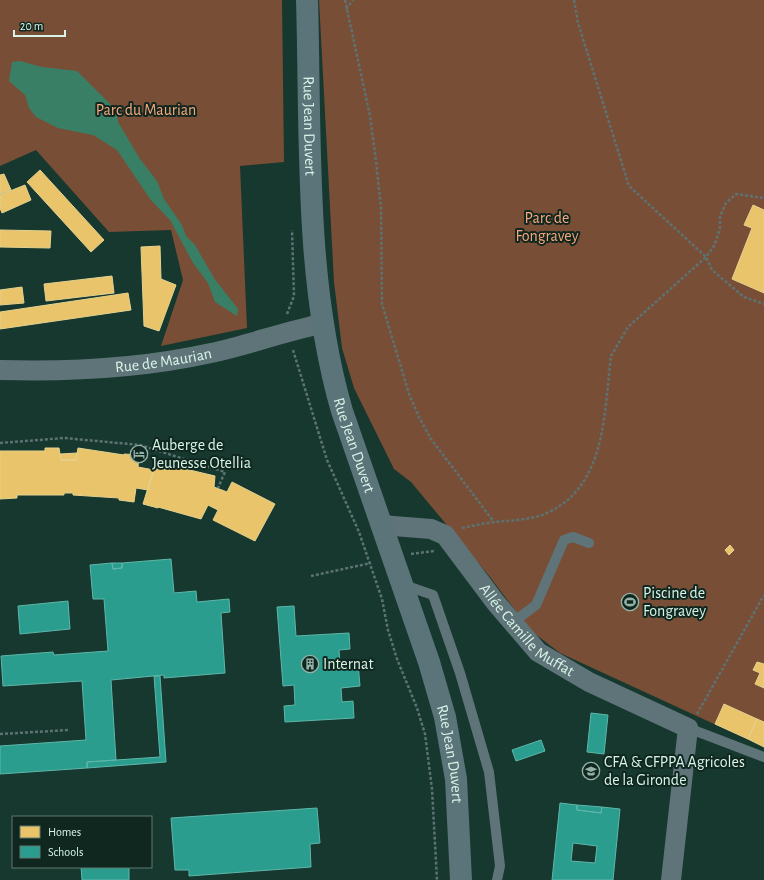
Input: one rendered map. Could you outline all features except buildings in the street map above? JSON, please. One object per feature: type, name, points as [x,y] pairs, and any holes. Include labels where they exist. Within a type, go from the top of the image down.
[{"type":"street","name":"Rue Jean Duvert","points":[[307,0],[314,233],[322,324],[335,385],[392,558],[432,670],[446,724],[456,779],[461,880]]},
{"type":"street","name":"Rue de Maurian","points":[[0,370],[113,367],[171,361],[212,353],[301,328],[322,324]]},
{"type":"street","points":[[381,525],[431,529],[450,542]]},
{"type":"street","name":"Allée Camille Muffat","points":[[450,542],[512,622],[538,652],[589,682],[688,728]]},
{"type":"street","points":[[670,880],[688,728]]},
{"type":"lane","points":[[512,622],[536,605],[564,540],[573,537],[589,543]]},
{"type":"lane","points":[[402,584],[433,595],[460,673],[489,772],[500,866],[497,880]]},
{"type":"lane","points":[[688,728],[764,757]]},
{"type":"path","points":[[345,0],[370,116],[375,153],[381,208],[382,304],[409,394],[419,418],[431,439],[494,522]]},
{"type":"path","points":[[346,9],[353,0]]},
{"type":"path","points":[[574,0],[580,30],[629,186],[706,257],[712,270],[744,298],[764,304]]},
{"type":"path","points":[[392,558],[450,542],[457,529],[494,522],[528,519],[549,513],[571,498],[592,470],[601,442],[611,356],[617,344],[628,327],[706,257],[714,246],[720,229],[720,216],[726,203],[736,194],[764,198]]},
{"type":"path","points":[[0,443],[64,438],[140,445],[225,472],[218,488]]},
{"type":"path","points":[[311,576],[370,563]]},
{"type":"path","points":[[688,728],[764,595]]},
{"type":"path","points":[[0,734],[69,730]]},
{"type":"green space","name":"Parc du Maurian","points":[[0,0],[282,0],[284,162],[240,166],[247,328],[161,346],[183,280],[171,230],[109,232],[36,150],[0,166]]},
{"type":"green space","name":"Parc de Fongravey","points":[[319,0],[764,0],[764,747],[560,653],[530,630],[490,577],[411,482],[394,469],[354,388],[342,348],[334,282]]},
{"type":"shaded area","points":[[20,61],[42,67],[77,71],[116,110],[118,122],[140,159],[157,181],[164,199],[182,225],[186,236],[195,245],[214,278],[238,309],[237,316],[215,302],[208,283],[193,263],[170,220],[150,199],[117,150],[93,135],[58,128],[36,117],[29,108],[25,95],[9,81],[12,62]]},
{"type":"place","name":"Auberge de Jeunesse Otellia","points":[[139,454]]},
{"type":"place","name":"Piscine de Fongravey","points":[[630,602]]},
{"type":"place","name":"Internat","points":[[310,664]]},
{"type":"place","name":"CFA & CFPPA Agricoles de la Gironde","points":[[591,771]]}]
